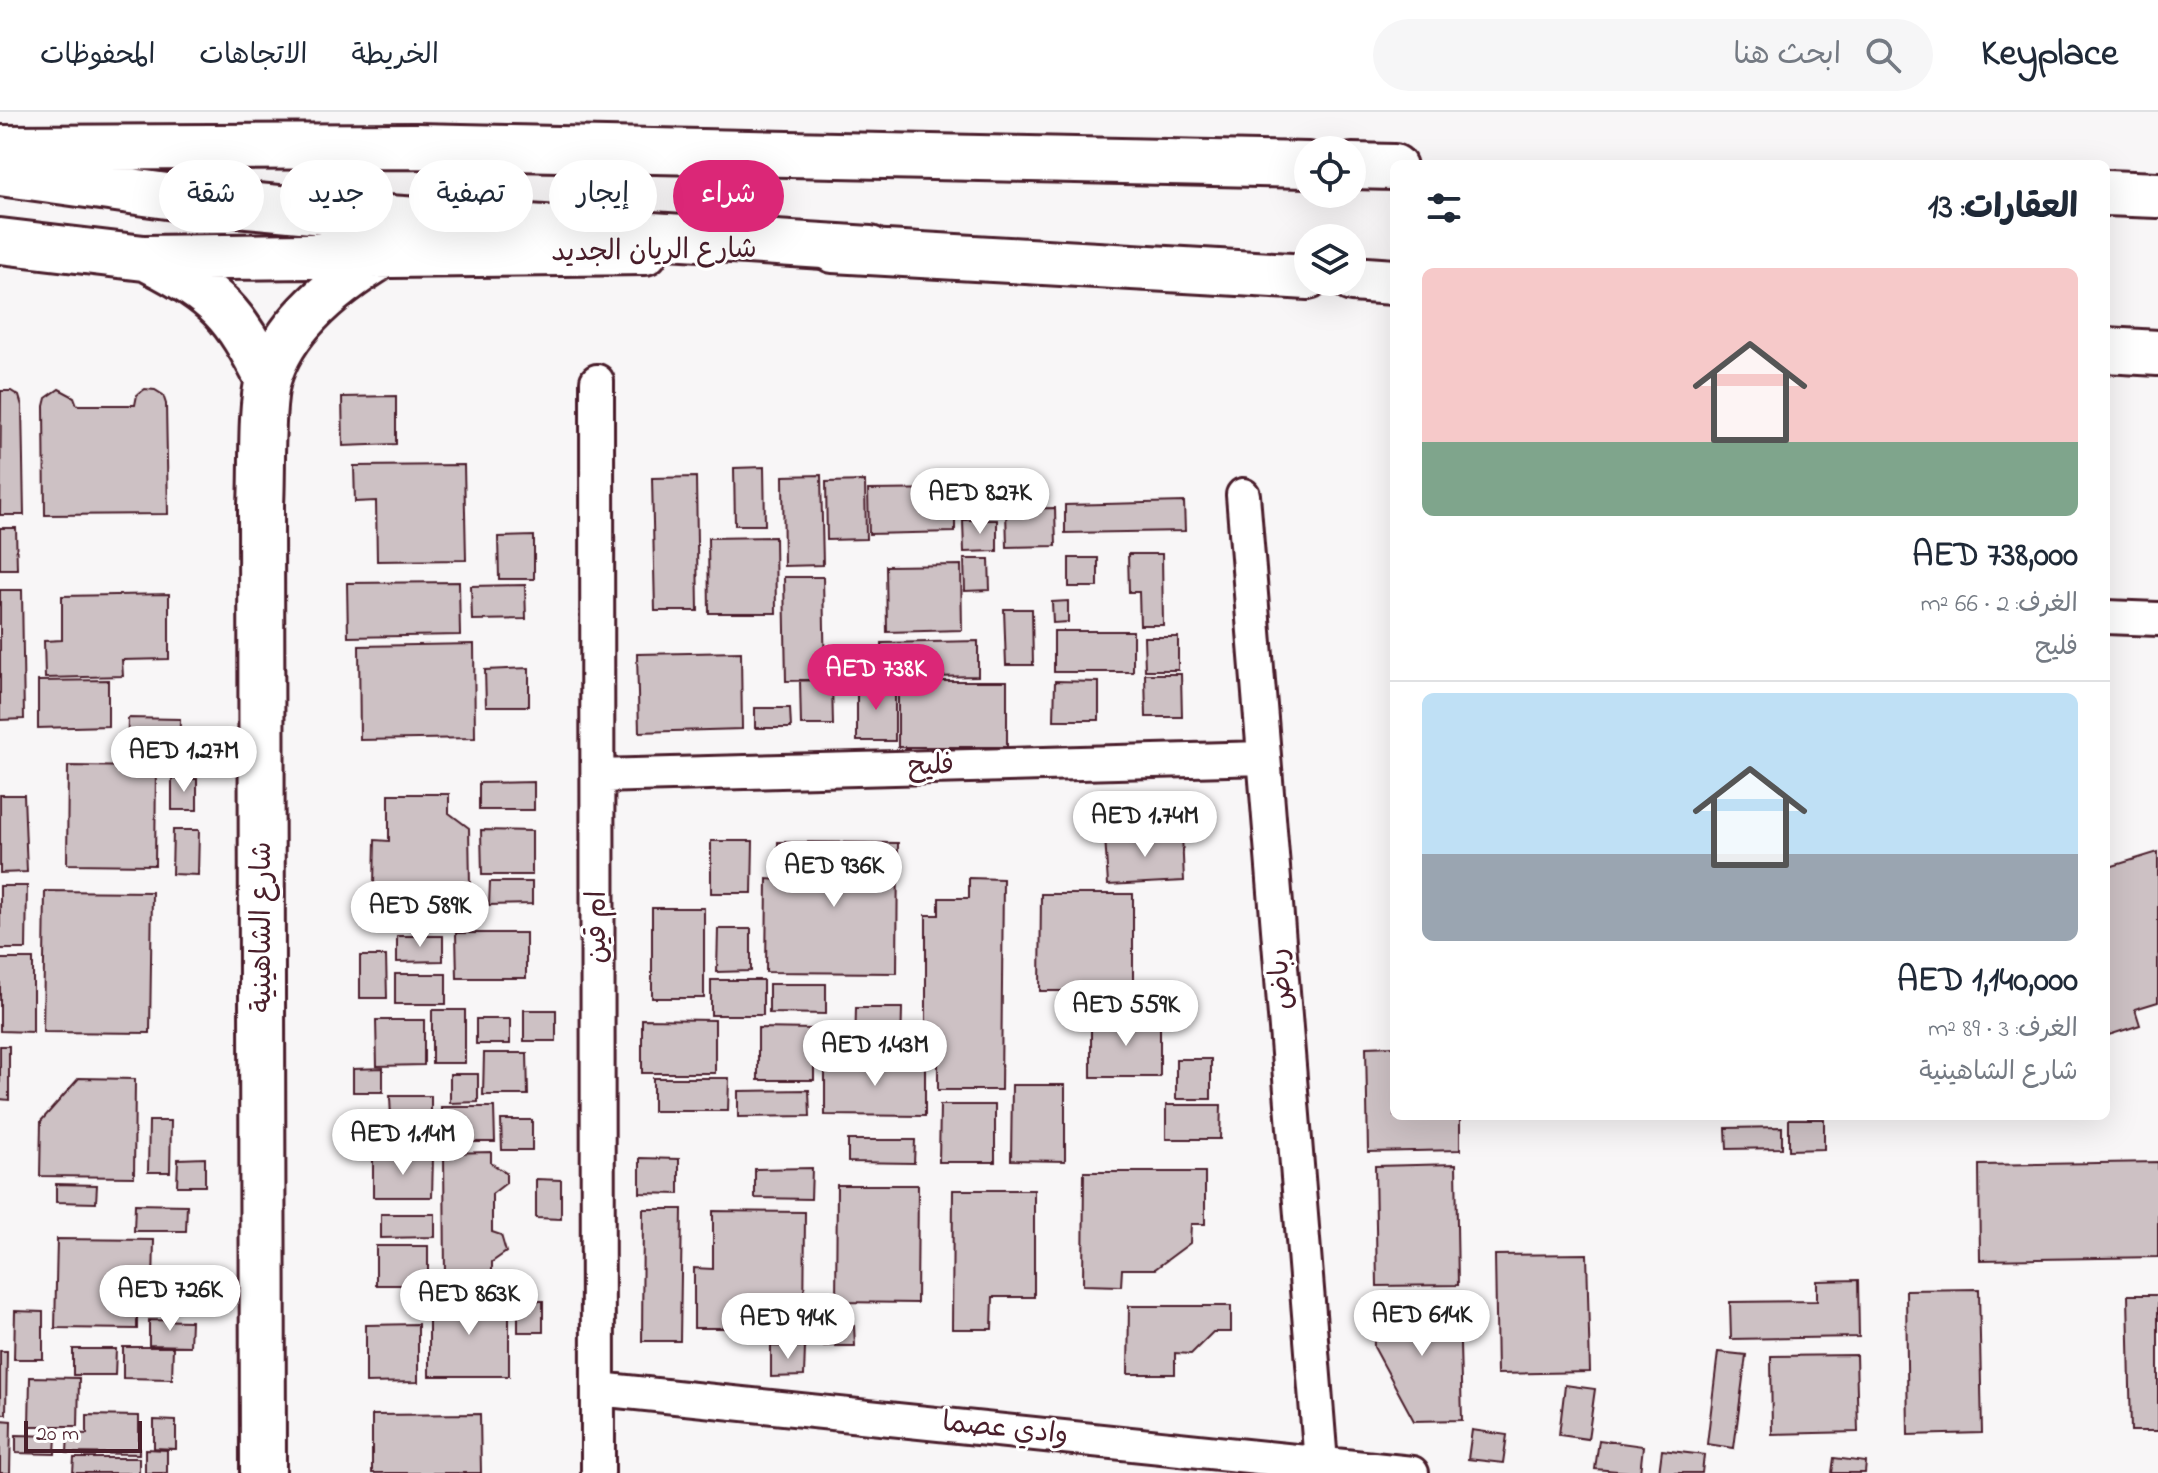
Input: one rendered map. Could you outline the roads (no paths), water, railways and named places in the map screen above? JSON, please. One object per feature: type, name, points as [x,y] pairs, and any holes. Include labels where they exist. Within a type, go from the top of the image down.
[{"type":"main road","points":[[0,148],[416,146],[1294,165]]},
{"type":"main road","points":[[1366,166],[1390,167]]},
{"type":"main road","points":[[0,173],[203,201],[388,218],[870,249]]},
{"type":"main road","points":[[2110,193],[2158,195]]},
{"type":"main road","name":"شارع الريان الجديد","points":[[0,241],[144,258],[870,249],[1294,276]]},
{"type":"main road","name":"شارع الشاهينية","points":[[263,1473],[261,504],[268,380],[288,342],[314,307],[347,278],[384,255]]},
{"type":"main road","points":[[144,258],[199,285],[241,327],[268,380]]},
{"type":"main road","points":[[1366,280],[1390,282]]},
{"type":"main road","points":[[2110,323],[2158,325]]},
{"type":"main road","points":[[2110,350],[2158,353]]},
{"type":"street","name":"ام قين","points":[[597,381],[598,1473]]},
{"type":"street","name":"رباض","points":[[1243,495],[1321,1463]]},
{"type":"street","points":[[2110,617],[2158,619]]},
{"type":"street","name":"فليح","points":[[598,776],[1264,758]]},
{"type":"street","name":"وادي عصما","points":[[598,1389],[1412,1473]]}]
